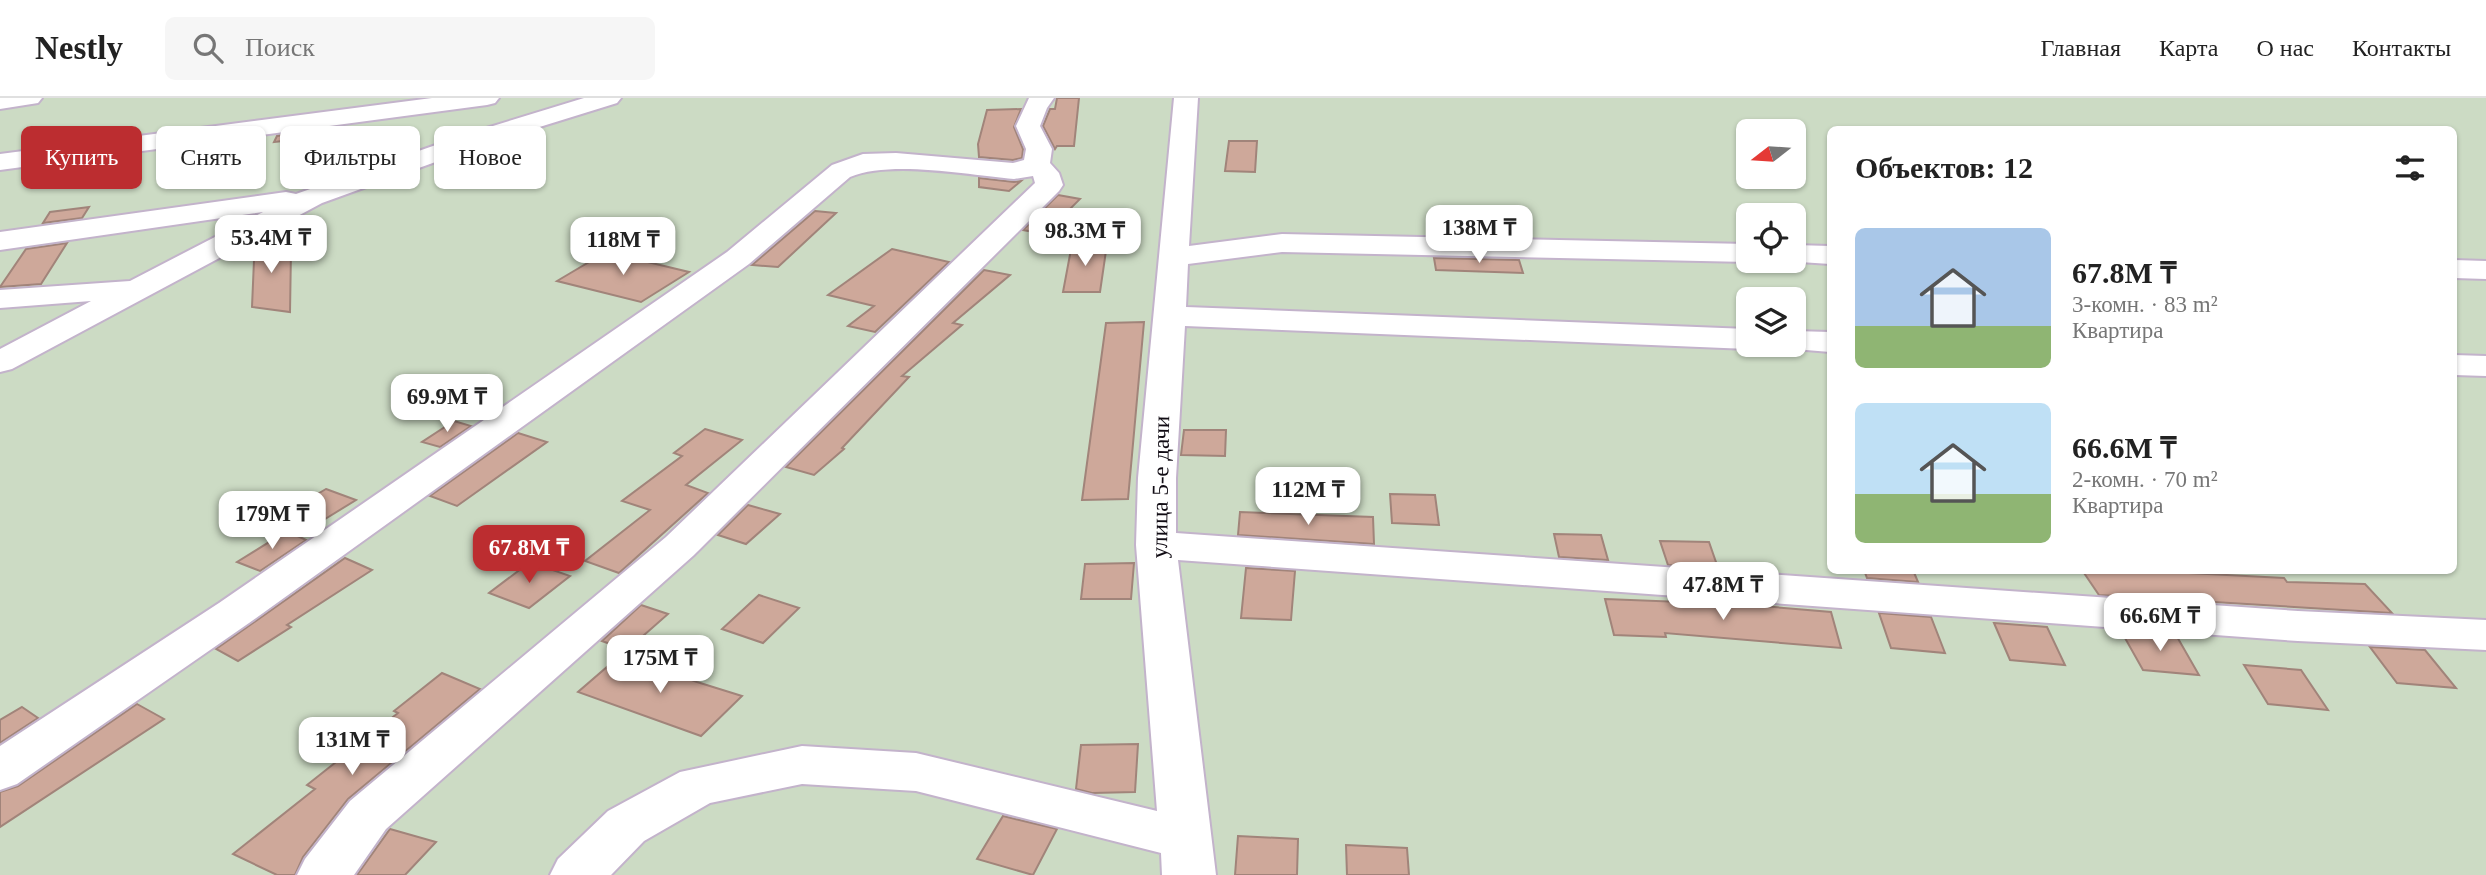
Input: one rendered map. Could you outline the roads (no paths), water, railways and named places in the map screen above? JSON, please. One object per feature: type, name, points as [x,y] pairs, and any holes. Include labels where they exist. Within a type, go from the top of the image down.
[{"type":"street","points":[[0,102],[30,98]]},
{"type":"street","points":[[0,162],[488,98]]},
{"type":"street","points":[[0,362],[312,197],[479,138],[609,98]]},
{"type":"street","points":[[1036,165],[1039,149],[1028,126],[1035,106],[1042,98]]},
{"type":"street","name":"улица 5-е дачи","points":[[1186,98],[1157,478],[1156,545],[1187,857]]},
{"type":"street","points":[[0,771],[234,613],[737,258],[841,171],[863,162],[896,161],[1014,171],[1036,165]]},
{"type":"street","points":[[324,875],[368,815],[680,547],[1049,185],[1046,173],[1036,165]]},
{"type":"street","points":[[0,241],[312,197]]},
{"type":"street","points":[[1174,257],[1282,243],[1736,253]]},
{"type":"street","points":[[1806,254],[1827,255]]},
{"type":"street","points":[[2457,269],[2486,270]]},
{"type":"street","points":[[0,299],[140,288]]},
{"type":"street","points":[[1168,316],[1736,339]]},
{"type":"street","points":[[1806,341],[1827,342]]},
{"type":"street","points":[[2457,365],[2486,366]]},
{"type":"street","points":[[1156,545],[2284,625],[2486,635]]},
{"type":"street","points":[[578,875],[626,826],[698,786],[802,765],[916,772],[1187,857]]}]
